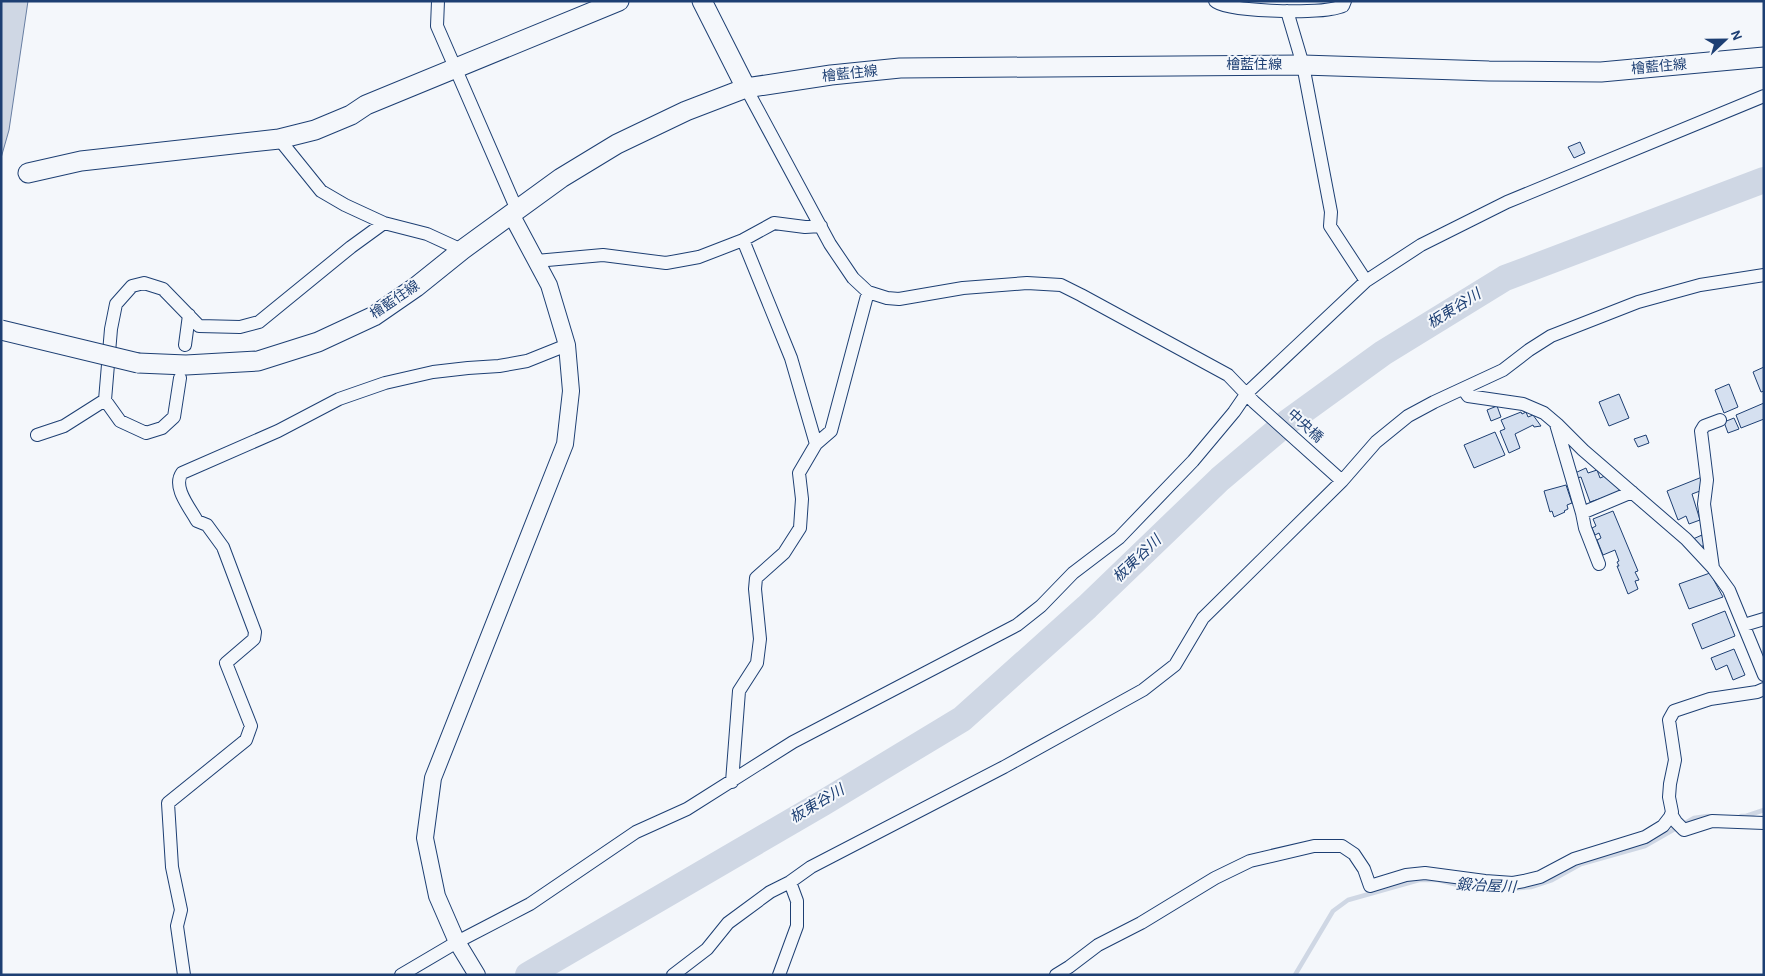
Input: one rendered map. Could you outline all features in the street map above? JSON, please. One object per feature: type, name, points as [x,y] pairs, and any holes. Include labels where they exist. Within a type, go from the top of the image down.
[{"type":"main road","points":[[28,173],[81,161],[279,139],[315,130],[351,115],[366,104],[619,1]]},
{"type":"main road","points":[[702,1],[746,88]]},
{"type":"main road","name":"檜藍住線","points":[[1,330],[138,363],[186,365],[258,361],[318,342],[374,316],[416,288],[462,250],[560,178],[617,144],[686,111],[746,88],[831,75],[900,68],[1303,65],[1489,71],[1602,72],[1764,57]]},
{"type":"street","points":[[438,1],[437,26],[514,212],[549,285],[567,345],[571,392],[565,444],[432,778],[425,838],[437,896],[457,942],[477,975]]},
{"type":"street","points":[[1215,1],[1218,4],[1229,7],[1287,11],[1330,10],[1343,6],[1345,1]]},
{"type":"street","points":[[1287,11],[1303,65],[1331,212],[1330,226],[1366,281]]},
{"type":"street","points":[[732,782],[738,692],[756,663],[760,639],[754,590],[756,578],[784,553],[800,528],[802,499],[799,473],[816,444],[831,431],[868,292],[852,278],[830,244],[746,88]]},
{"type":"street","points":[[401,975],[457,942],[530,904],[636,832],[687,810],[793,742],[1017,625],[1041,606],[1074,573],[1119,538],[1193,461],[1234,412],[1366,281],[1421,245],[1507,202],[1764,96]]},
{"type":"street","points":[[279,139],[321,191],[345,205],[384,223],[428,234],[462,250]]},
{"type":"street","points":[[180,378],[174,417],[162,428],[146,433],[120,421],[105,400],[114,312],[116,304],[132,286],[144,283],[164,289],[199,326],[240,327],[259,322],[384,223]]},
{"type":"street","points":[[536,261],[603,255],[666,263],[699,257],[743,240],[774,224],[806,227],[821,226]]},
{"type":"street","points":[[743,240],[790,358],[816,444]]},
{"type":"street","points":[[673,975],[707,949],[728,923],[770,892],[790,882],[811,867],[1004,767],[1142,690],[1175,665],[1203,618],[1339,477],[1376,442],[1408,416],[1503,370],[1551,336],[1629,306],[1700,285],[1764,275]]},
{"type":"street","name":"中央橋","points":[[868,292],[887,298],[899,299],[963,288],[1027,283],[1061,285],[1228,375],[1339,477]]},
{"type":"street","points":[[185,345],[189,315]]},
{"type":"street","points":[[184,975],[177,926],[181,910],[172,868],[168,803],[246,740],[251,726],[226,663],[254,639],[256,632],[223,547],[207,525],[197,521],[179,487],[178,478],[182,472],[278,431],[340,399],[376,386],[433,372],[498,366],[527,361],[567,345]]},
{"type":"street","points":[[1463,389],[1468,396],[1523,404],[1544,413],[1582,450],[1686,539],[1713,568],[1728,590],[1764,675]]},
{"type":"street","points":[[37,435],[64,426],[105,400]]},
{"type":"street","points":[[1713,568],[1704,504],[1707,480],[1701,431],[1704,426],[1720,420]]},
{"type":"street","points":[[1556,423],[1585,528],[1599,564]]},
{"type":"street","points":[[1582,513],[1632,492]]},
{"type":"street","points":[[1744,625],[1764,619]]},
{"type":"street","points":[[1764,689],[1757,692],[1710,699],[1674,711],[1669,720],[1675,760],[1670,784],[1671,814],[1676,822],[1684,830],[1712,821],[1764,822]]},
{"type":"street","points":[[1056,975],[1069,968],[1098,944],[1141,923],[1215,878],[1250,861],[1279,853],[1314,846],[1342,846],[1354,854],[1364,869],[1370,886],[1406,875],[1425,873],[1513,882],[1540,877],[1574,860],[1646,837],[1663,826],[1671,814]]},
{"type":"street","points":[[779,975],[797,926],[797,901],[790,882]]},
{"type":"shaded area","points":[[1,1],[28,1],[9,130],[1,158]]},
{"type":"building","points":[[1580,142],[1585,153],[1574,158],[1568,147]]},
{"type":"building","points":[[1764,367],[1764,391],[1761,392],[1753,372]]},
{"type":"building","points":[[1729,384],[1738,407],[1724,413],[1715,390]]},
{"type":"building","points":[[1619,394],[1629,418],[1609,426],[1599,402]]},
{"type":"building","points":[[1764,403],[1764,419],[1741,428],[1736,415]]},
{"type":"building","points":[[1497,406],[1501,417],[1491,421],[1487,410]]},
{"type":"building","points":[[1521,412],[1522,414],[1526,412],[1528,417],[1533,415],[1541,426],[1534,427],[1533,425],[1515,434],[1520,448],[1509,453],[1500,431],[1505,429],[1501,420]]},
{"type":"building","points":[[1734,418],[1739,429],[1728,433],[1724,422]]},
{"type":"building","points":[[1495,432],[1505,455],[1474,468],[1464,445]]},
{"type":"building","points":[[1646,435],[1649,443],[1638,447],[1634,439]]},
{"type":"building","points":[[1586,468],[1588,473],[1597,470],[1600,478],[1605,476],[1623,491],[1590,502],[1581,477],[1577,478],[1575,473]]},
{"type":"building","points":[[1702,477],[1700,491],[1692,494],[1700,520],[1689,524],[1686,516],[1678,520],[1667,491]]},
{"type":"building","points":[[1566,485],[1572,503],[1567,505],[1568,509],[1565,512],[1554,517],[1552,511],[1550,512],[1544,491]]},
{"type":"building","points":[[1613,511],[1638,571],[1635,572],[1639,580],[1635,581],[1638,589],[1628,594],[1617,566],[1619,566],[1617,562],[1619,561],[1615,550],[1603,555],[1597,540],[1601,538],[1599,533],[1595,535],[1592,528],[1596,526],[1593,519]]},
{"type":"building","points":[[1702,535],[1704,545],[1701,547],[1693,539]]},
{"type":"building","points":[[1710,573],[1723,597],[1689,609],[1679,584]]},
{"type":"building","points":[[1725,611],[1735,636],[1702,649],[1692,624]]},
{"type":"building","points":[[1734,649],[1745,675],[1733,680],[1727,665],[1716,670],[1711,658]]},
{"type":"waterway","name":"板東谷川","points":[[528,975],[823,803],[962,719],[1087,607],[1220,479],[1285,424],[1383,353],[1505,278],[1764,180]]},
{"type":"waterway","name":"鍛冶屋川","points":[[1741,816],[1764,810]]},
{"type":"waterway","name":"鍛冶屋川","points":[[1295,975],[1333,911],[1348,900],[1419,880],[1438,880],[1462,886],[1508,889],[1531,887],[1552,880],[1581,864],[1645,846],[1694,818],[1708,816]]}]
